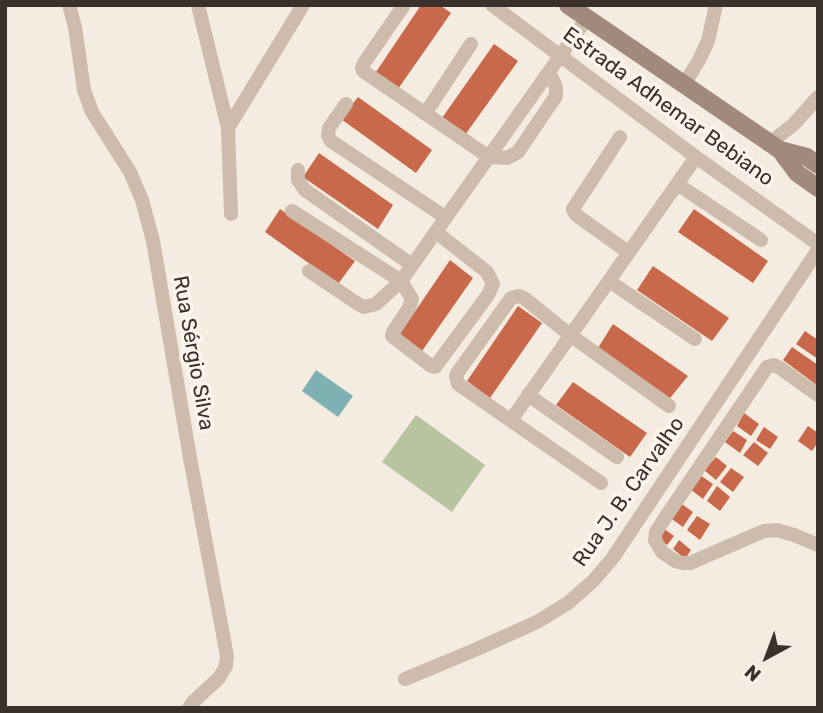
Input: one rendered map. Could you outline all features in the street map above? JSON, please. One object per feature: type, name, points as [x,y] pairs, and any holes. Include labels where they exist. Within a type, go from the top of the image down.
[{"type":"main road","name":"Estrada Adhemar Bebiano","points":[[568,5],[775,146],[807,157],[818,165]]},
{"type":"main road","name":"Estrada Adhemar Bebiano","points":[[775,146],[797,173],[818,188]]},
{"type":"street","name":"Rua Sérgio Silva","points":[[69,5],[84,90],[92,112],[130,172],[142,200],[150,231],[227,656],[224,672],[189,708]]},
{"type":"street","points":[[198,5],[228,128],[230,215]]},
{"type":"street","points":[[228,128],[303,5]]},
{"type":"street","points":[[404,5],[364,63],[363,71],[489,157],[508,158],[518,152],[556,96],[556,87],[549,72]]},
{"type":"street","name":"Estrada Adhemar Bebiano","points":[[492,5],[818,244]]},
{"type":"street","points":[[684,85],[708,41],[716,5]]},
{"type":"street","points":[[309,271],[364,307],[376,304],[401,281],[587,18]]},
{"type":"street","points":[[425,114],[471,44]]},
{"type":"street","points":[[775,146],[818,97]]},
{"type":"street","points":[[346,104],[329,128],[328,136],[331,141],[445,217]]},
{"type":"street","points":[[620,137],[573,209],[576,215],[628,252]]},
{"type":"street","points":[[511,420],[696,156]]},
{"type":"street","points":[[298,170],[298,180],[306,190],[412,265]]},
{"type":"street","points":[[677,184],[761,240]]},
{"type":"street","points":[[292,211],[401,281],[412,299],[392,336],[435,367],[488,295],[493,284],[487,272],[436,232]]},
{"type":"street","name":"Rua J. B. Carvalho","points":[[405,679],[537,622],[568,603],[593,582],[620,548],[818,250]]},
{"type":"street","points":[[609,281],[695,340]]},
{"type":"street","points":[[601,483],[461,387],[457,380],[458,372],[507,303],[515,296],[524,298],[570,335],[669,406]]},
{"type":"street","points":[[818,394],[774,365],[764,370],[663,521],[656,532],[655,540],[662,552],[683,563],[690,563],[764,531],[778,530],[818,545]]},
{"type":"street","points":[[528,395],[617,457]]},
{"type":"green space","points":[[416,415],[485,465],[452,512],[382,462]]},
{"type":"water","points":[[316,370],[353,396],[338,417],[302,391]]},
{"type":"building","points":[[421,5],[440,5],[451,13],[398,89],[376,72]]},
{"type":"building","points":[[494,44],[518,61],[465,135],[442,118]]},
{"type":"building","points":[[358,97],[432,150],[416,173],[341,119]]},
{"type":"building","points":[[319,153],[393,205],[378,229],[303,177]]},
{"type":"building","points":[[280,209],[355,261],[338,284],[265,232]]},
{"type":"building","points":[[694,209],[768,261],[753,283],[678,232]]},
{"type":"building","points":[[450,260],[473,278],[422,351],[399,335]]},
{"type":"building","points":[[653,266],[729,318],[712,341],[637,290]]},
{"type":"building","points":[[518,306],[542,323],[490,398],[467,381]]},
{"type":"building","points":[[613,324],[688,376],[670,398],[598,348]]},
{"type":"building","points":[[805,331],[818,340],[818,359],[796,344]]},
{"type":"building","points":[[792,347],[818,365],[818,386],[783,360]]},
{"type":"building","points":[[573,382],[647,433],[630,457],[556,405]]},
{"type":"building","points":[[744,413],[759,424],[751,436],[737,426]]},
{"type":"building","points":[[808,426],[818,433],[818,442],[812,451],[798,441]]},
{"type":"building","points":[[764,427],[778,437],[770,449],[756,440]]},
{"type":"building","points":[[733,431],[747,440],[740,453],[725,442]]},
{"type":"building","points":[[754,442],[768,453],[758,466],[743,455]]},
{"type":"building","points":[[716,457],[727,466],[716,480],[704,470]]},
{"type":"building","points":[[731,468],[744,477],[733,492],[720,482]]},
{"type":"building","points":[[700,475],[713,484],[703,499],[690,489]]},
{"type":"building","points":[[717,486],[730,497],[720,511],[707,501]]},
{"type":"building","points":[[679,502],[693,512],[683,527],[669,517]]},
{"type":"building","points":[[697,516],[710,524],[700,540],[687,530]]},
{"type":"building","points":[[663,528],[674,536],[667,545],[656,537]]},
{"type":"building","points":[[679,540],[691,550],[685,559],[673,549]]}]
